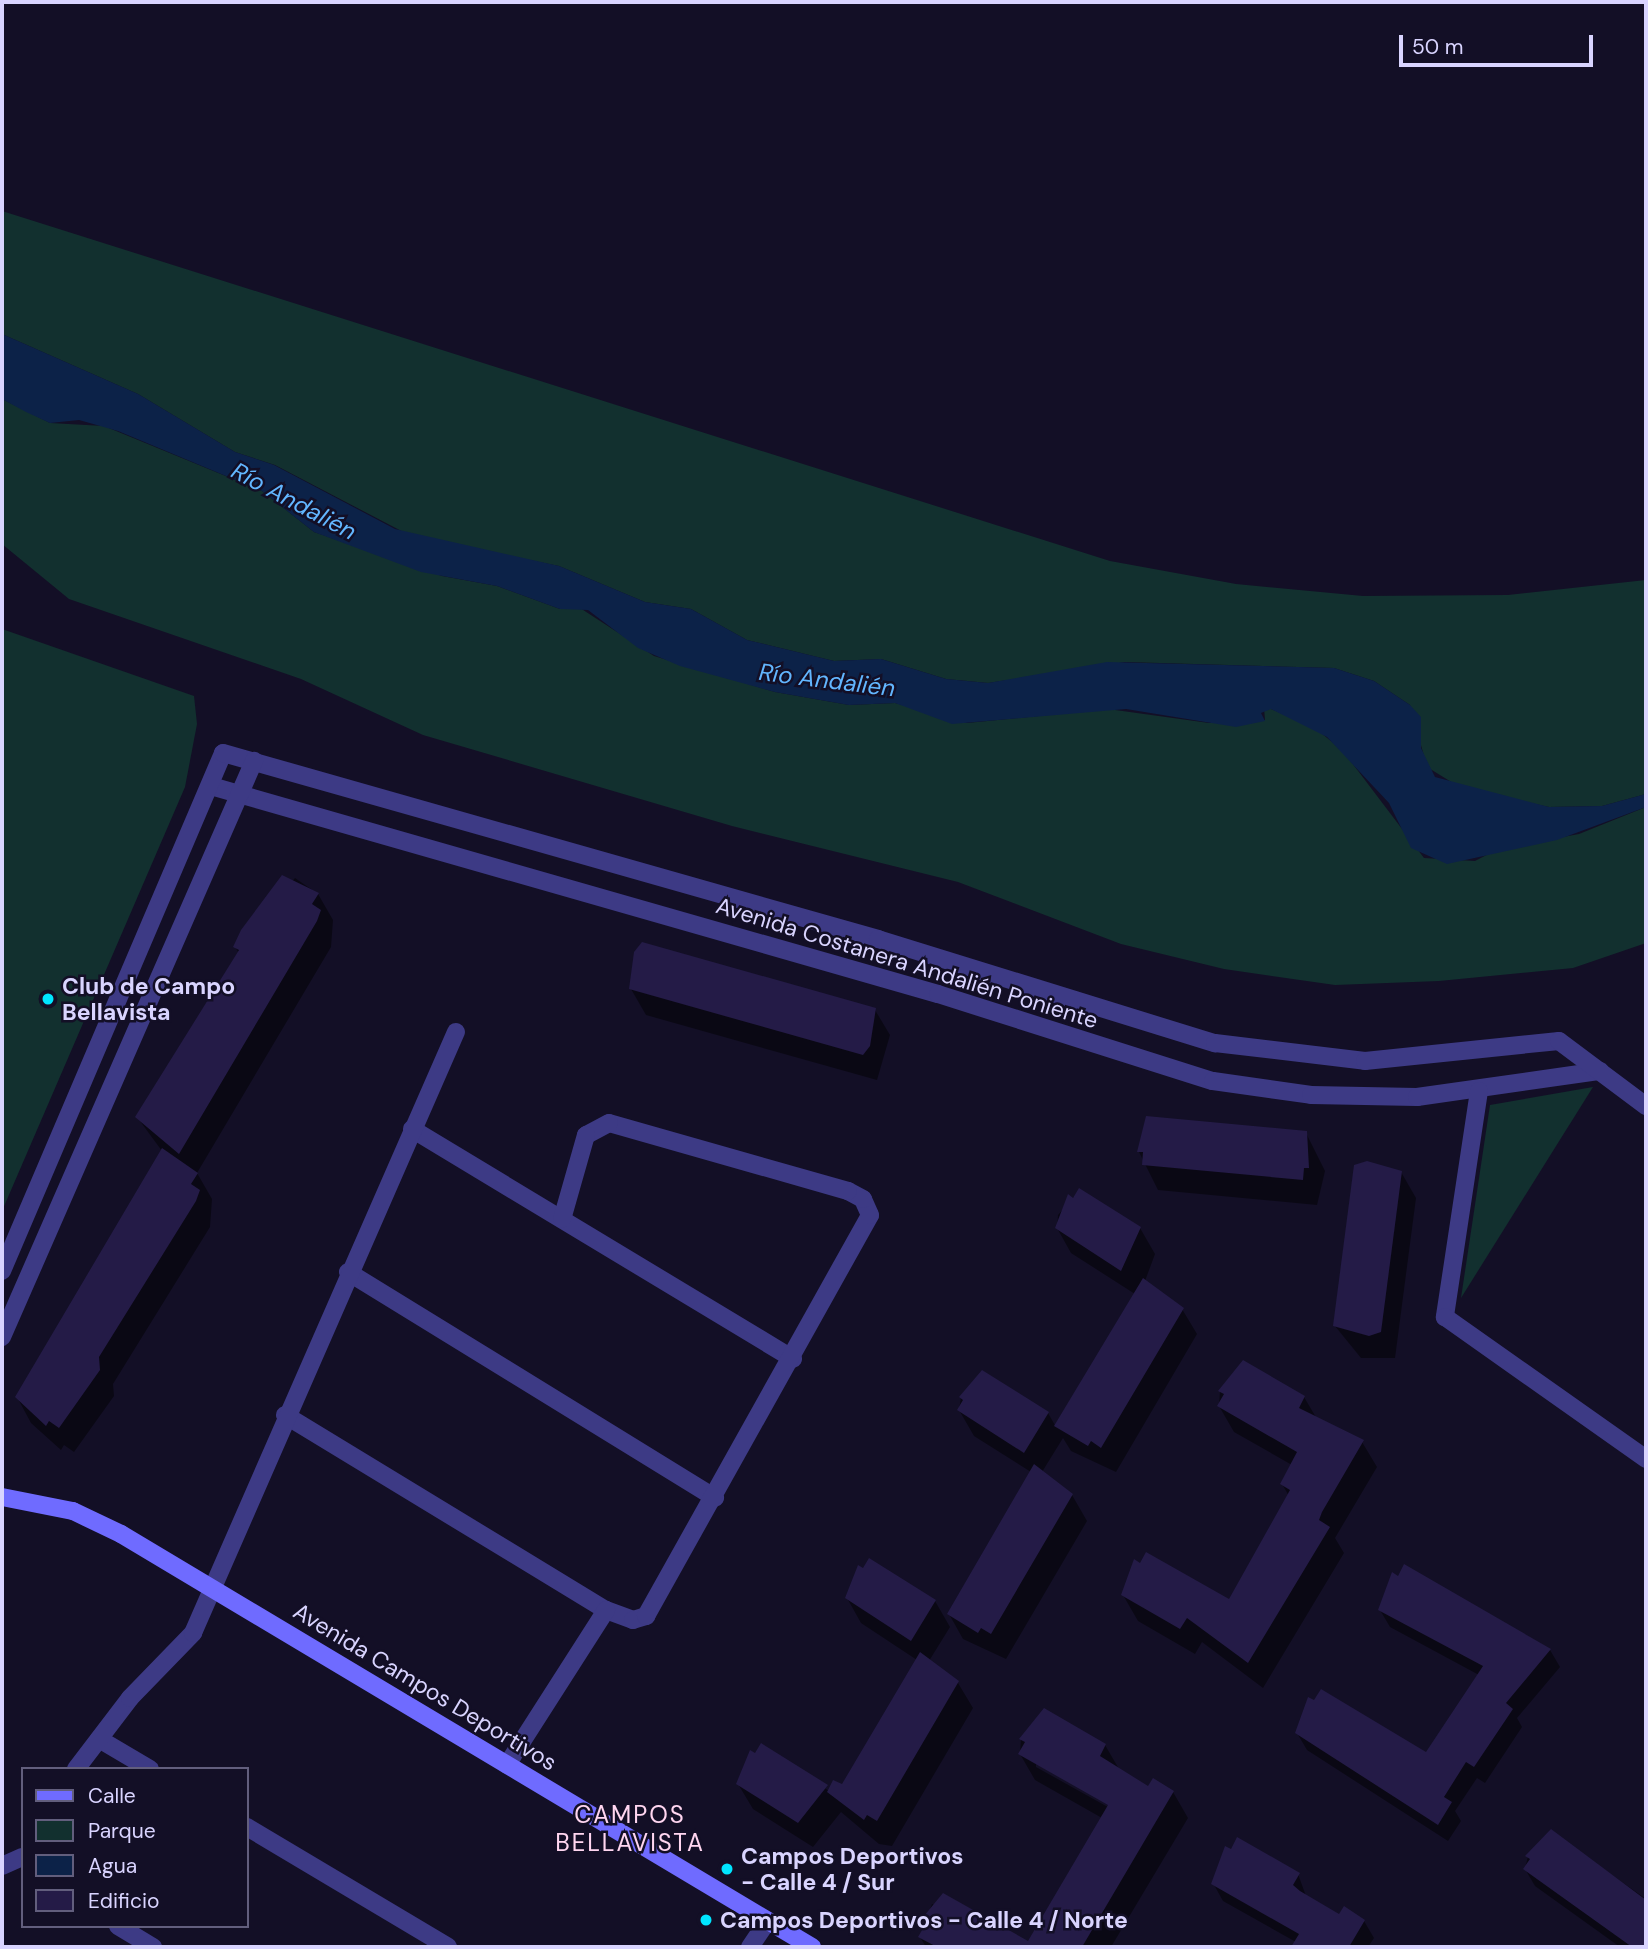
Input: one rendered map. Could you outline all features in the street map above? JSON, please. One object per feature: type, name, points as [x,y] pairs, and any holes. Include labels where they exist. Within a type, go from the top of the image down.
[{"type":"street","name":"Avenida Costanera Andalién Poniente","points":[[223,752],[878,939],[1215,1043],[1365,1061],[1559,1041],[1600,1071],[1479,1091],[1362,1098],[1213,1081],[938,994],[211,786],[223,752]]},
{"type":"street","points":[[2,1336],[254,761]]},
{"type":"street","points":[[2,1271],[211,786]]},
{"type":"street","points":[[78,1767],[99,1739],[179,1652],[214,1588],[285,1415],[456,1032]]},
{"type":"street","points":[[1600,1071],[1646,1106]]},
{"type":"street","points":[[1479,1091],[1445,1317],[1646,1459]]},
{"type":"street","points":[[285,1415],[606,1610],[633,1620],[652,1611],[869,1224],[868,1207],[856,1194],[601,1124],[586,1135],[562,1219]]},
{"type":"street","points":[[412,1129],[793,1359]]},
{"type":"street","points":[[348,1272],[715,1498]]},
{"type":"street","name":"Avenida Campos Deportivos","points":[[2,1497],[88,1517],[214,1588],[766,1923],[812,1947]]},
{"type":"street","points":[[507,1765],[606,1610]]},
{"type":"street","points":[[99,1739],[146,1767]]},
{"type":"street","points":[[248,1828],[448,1947]]},
{"type":"street","points":[[2,1866],[21,1858]]},
{"type":"street","points":[[750,1947],[766,1923]]},
{"type":"street","points":[[121,1928],[153,1947]]},
{"type":"green space","points":[[2,211],[1110,561],[1236,584],[1363,596],[1508,595],[1646,580],[1646,794],[1602,806],[1549,807],[1461,788],[1427,767],[1410,705],[1374,681],[1334,668],[1125,662],[988,683],[946,679],[881,659],[834,661],[747,640],[691,609],[645,602],[559,566],[411,536],[275,465],[235,452],[138,394],[2,334]]},
{"type":"green space","points":[[2,399],[50,423],[104,426],[262,491],[314,532],[442,576],[497,586],[560,609],[577,606],[654,656],[775,692],[849,705],[895,703],[967,723],[1108,709],[1209,723],[1265,720],[1264,708],[1271,709],[1315,728],[1343,751],[1424,858],[1475,861],[1498,849],[1579,834],[1646,807],[1646,943],[1573,968],[1439,981],[1335,985],[1224,969],[1121,944],[958,882],[732,826],[423,735],[301,679],[69,599],[2,544]]},
{"type":"green space","name":"Club de Campo Bellavista","points":[[2,629],[194,696],[197,724],[185,787],[2,1211]]},
{"type":"green space","points":[[1593,1087],[1461,1298],[1490,1105]]},
{"type":"water","name":"Río Andalién","points":[[2,334],[138,394],[235,452],[274,465],[395,529],[559,566],[645,602],[691,609],[747,640],[834,661],[881,659],[946,679],[988,683],[1107,662],[1334,668],[1374,681],[1410,705],[1421,717],[1421,748],[1435,777],[1549,807],[1602,806],[1646,794],[1646,807],[1557,840],[1447,864],[1411,848],[1389,803],[1327,737],[1271,709],[1261,713],[1265,721],[1236,727],[1126,709],[952,724],[895,703],[849,705],[775,692],[680,666],[638,648],[588,610],[560,609],[497,586],[421,572],[314,532],[262,491],[118,431],[79,420],[50,423],[26,412],[2,399]]},
{"type":"building","points":[[282,875],[319,893],[312,904],[321,910],[317,921],[179,1154],[135,1117],[239,950],[233,947],[241,930]]},
{"type":"building","points":[[642,942],[876,1008],[870,1046],[863,1055],[629,989],[634,952]]},
{"type":"building","points":[[1146,1116],[1307,1131],[1309,1168],[1304,1168],[1303,1180],[1142,1165],[1143,1152],[1137,1152]]},
{"type":"building","points":[[162,1148],[198,1173],[191,1184],[200,1190],[196,1201],[99,1357],[100,1370],[59,1428],[49,1421],[46,1426],[15,1397]]},
{"type":"building","points":[[1367,1161],[1402,1171],[1381,1332],[1369,1336],[1333,1326],[1354,1165]]},
{"type":"building","points":[[1079,1188],[1141,1227],[1121,1271],[1055,1228],[1068,1194],[1073,1198]]},
{"type":"building","points":[[1143,1278],[1184,1308],[1101,1448],[1091,1441],[1088,1446],[1054,1426]]},
{"type":"building","points":[[1243,1360],[1305,1396],[1299,1408],[1364,1440],[1322,1512],[1319,1520],[1330,1527],[1248,1663],[1187,1618],[1180,1629],[1121,1595],[1134,1559],[1140,1563],[1146,1552],[1229,1599],[1290,1490],[1280,1484],[1297,1452],[1217,1406],[1224,1394],[1218,1391]]},
{"type":"building","points":[[982,1370],[1049,1412],[1024,1453],[957,1410],[963,1400],[959,1397]]},
{"type":"building","points":[[1034,1464],[1073,1494],[991,1634],[981,1628],[978,1633],[947,1614]]},
{"type":"building","points":[[869,1558],[936,1600],[911,1641],[845,1598],[858,1565],[863,1568]]},
{"type":"building","points":[[1404,1564],[1551,1649],[1506,1703],[1513,1709],[1474,1767],[1466,1762],[1444,1797],[1452,1802],[1438,1825],[1295,1733],[1308,1697],[1314,1700],[1321,1689],[1426,1752],[1483,1666],[1378,1610],[1392,1572],[1398,1576]]},
{"type":"building","points":[[920,1652],[959,1681],[877,1821],[867,1815],[864,1820],[827,1792],[833,1780],[842,1784]]},
{"type":"building","points":[[1044,1708],[1106,1744],[1100,1756],[1148,1786],[1153,1778],[1174,1791],[1082,1947],[937,1947],[918,1937],[925,1925],[919,1922],[943,1893],[1028,1941],[1108,1805],[1018,1754],[1025,1742],[1019,1739]]},
{"type":"building","points":[[761,1743],[828,1785],[798,1823],[736,1784],[750,1750],[755,1753]]},
{"type":"building","points":[[1551,1829],[1646,1900],[1646,1947],[1632,1947],[1523,1869],[1530,1859],[1525,1856]]},
{"type":"building","points":[[1237,1837],[1300,1873],[1293,1885],[1300,1891],[1339,1914],[1344,1906],[1365,1920],[1349,1947],[1291,1947],[1299,1934],[1211,1884],[1225,1846],[1231,1849]]},
{"type":"place","name":"Club de Campo Bellavista","points":[[48,999]]},
{"type":"place","name":"Campos Deportivos - Calle 4 / Sur","points":[[727,1869]]},
{"type":"place","name":"Campos Deportivos - Calle 4 / Norte","points":[[706,1920]]},
{"type":"district","name":"CAMPOS BELLAVISTA","points":[[630,1829]]}]
